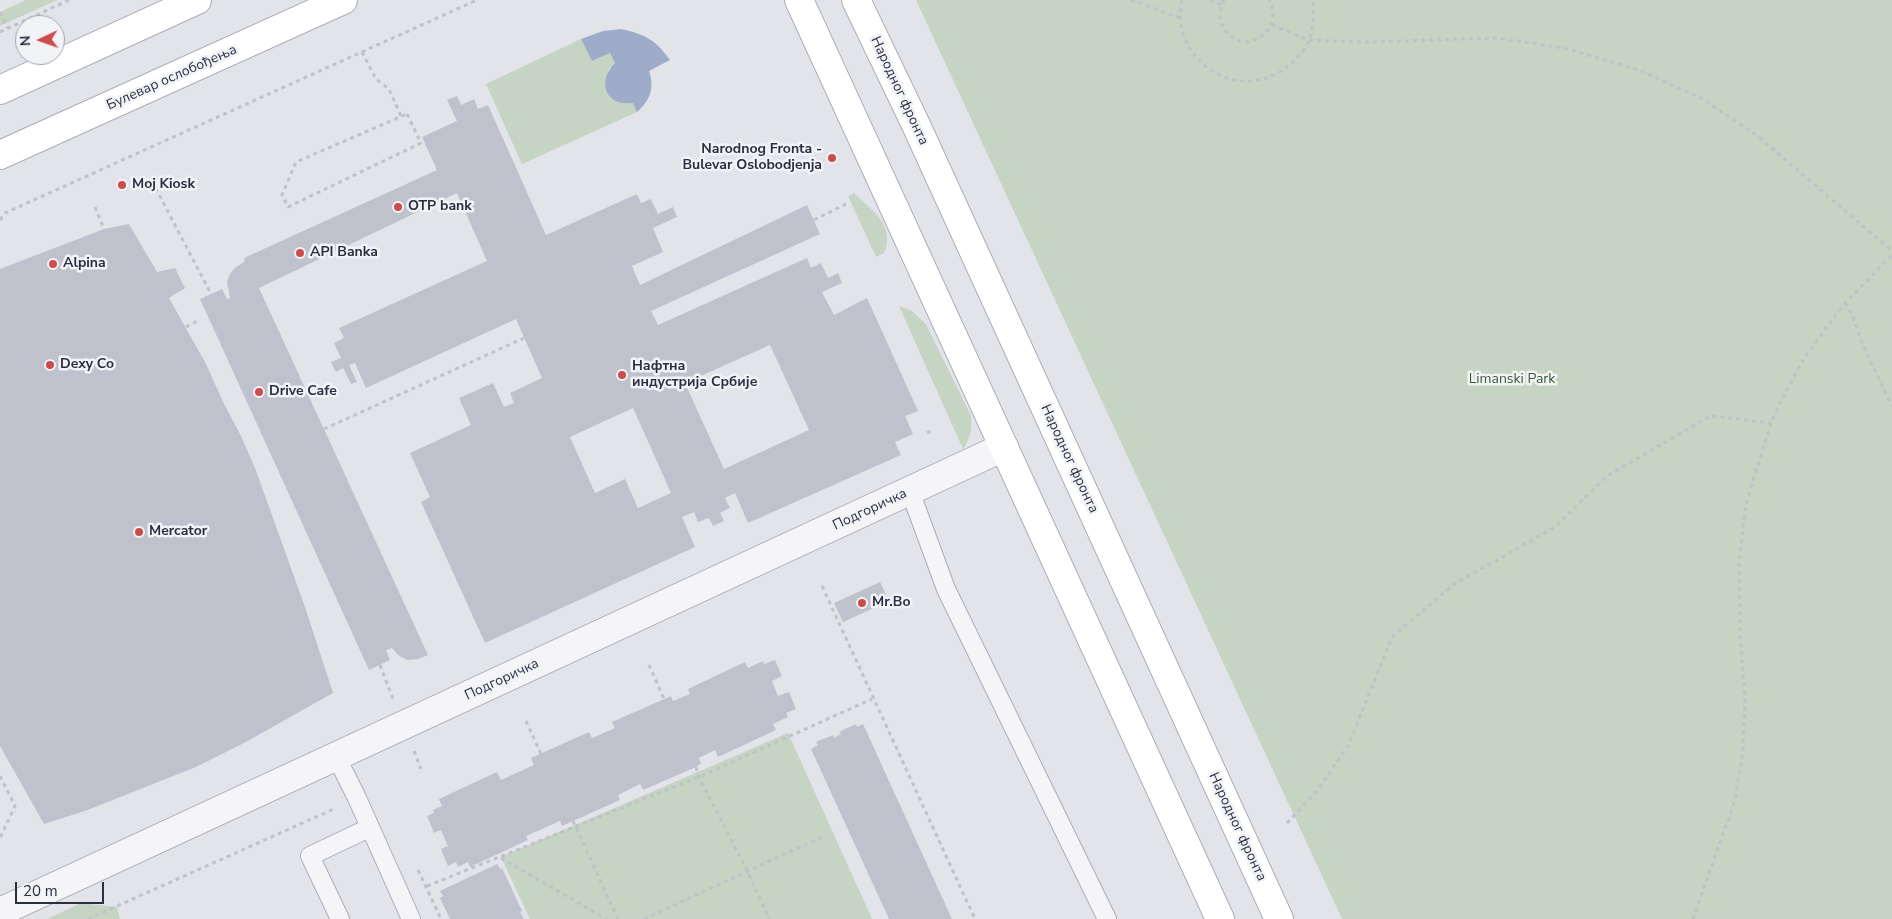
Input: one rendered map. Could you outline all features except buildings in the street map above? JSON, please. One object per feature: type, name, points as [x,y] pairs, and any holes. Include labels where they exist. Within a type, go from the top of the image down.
[{"type":"street","points":[[0,90],[197,0]]},
{"type":"street","name":"Булевар ослобођења","points":[[0,155],[344,0]]},
{"type":"street","points":[[799,0],[1220,919]]},
{"type":"street","name":"Народног фронта","points":[[856,0],[916,125],[1279,919]]},
{"type":"street","name":"Подгоричка","points":[[0,912],[1004,447]]},
{"type":"lane","points":[[910,491],[946,590],[1107,919]]},
{"type":"lane","points":[[336,756],[357,798],[411,919]]},
{"type":"lane","points":[[340,919],[310,856],[369,828]]},
{"type":"path","points":[[0,32],[70,0]]},
{"type":"path","points":[[0,220],[5,213],[477,0]]},
{"type":"path","points":[[1131,0],[1180,18]]},
{"type":"path","points":[[1182,0],[1180,18],[1184,36],[1192,52],[1204,66],[1219,76],[1236,81],[1254,81],[1272,77],[1287,68],[1300,56],[1309,40],[1314,20],[1312,0]]},
{"type":"path","points":[[1210,0],[1222,5]]},
{"type":"path","points":[[1224,0],[1220,13],[1222,26],[1236,40],[1249,42],[1257,40],[1272,25],[1273,12],[1269,0]]},
{"type":"path","points":[[0,12],[7,28]]},
{"type":"path","points":[[1272,25],[1309,40],[1367,42],[1498,38],[1564,48],[1639,70],[1701,98],[1759,137],[1892,253],[1845,303],[1805,357],[1770,423],[1746,504],[1738,562],[1740,632],[1745,699],[1741,762],[1735,800],[1693,919]]},
{"type":"path","points":[[362,52],[376,79],[389,89],[401,116]]},
{"type":"path","points":[[408,114],[421,143],[288,207],[282,195],[296,162],[401,116],[408,114]]},
{"type":"path","points":[[152,181],[211,294]]},
{"type":"path","points":[[814,220],[846,204]]},
{"type":"path","points":[[95,207],[104,229]]},
{"type":"path","points":[[1845,303],[1853,316],[1863,345],[1892,406]]},
{"type":"path","points":[[186,327],[197,322]]},
{"type":"path","points":[[324,429],[524,338]]},
{"type":"path","points":[[1286,823],[1316,792],[1348,746],[1392,637],[1454,585],[1555,527],[1607,476],[1710,416],[1770,423]]},
{"type":"path","points":[[927,433],[933,430]]},
{"type":"path","points":[[822,586],[974,919]]},
{"type":"path","points":[[649,665],[664,699]]},
{"type":"path","points":[[427,886],[699,777],[872,699]]},
{"type":"path","points":[[526,721],[541,754]]},
{"type":"path","points":[[696,767],[699,777],[748,872],[769,919]]},
{"type":"path","points":[[0,776],[15,806],[0,838]]},
{"type":"path","points":[[88,919],[357,798]]},
{"type":"path","points":[[573,821],[618,919]]},
{"type":"path","points":[[644,919],[826,835]]},
{"type":"path","points":[[501,857],[606,919]]},
{"type":"green space","points":[[26,0],[57,0],[24,15],[15,15],[15,19],[0,26],[0,12]]},
{"type":"green space","name":"Limanski Park","points":[[916,0],[1892,0],[1892,919],[1342,919]]},
{"type":"green space","points":[[581,39],[592,61],[610,53],[615,63],[608,70],[624,104],[634,103],[637,112],[522,164],[486,84]]},
{"type":"green space","points":[[854,193],[875,213],[885,226],[887,243],[884,253],[876,257],[848,196]]},
{"type":"green space","points":[[899,306],[912,311],[926,324],[971,416],[970,433],[963,449]]},
{"type":"green space","points":[[788,733],[872,919],[530,919],[501,857]]},
{"type":"green space","points":[[81,903],[117,907],[120,919],[47,919]]},
{"type":"water","points":[[621,29],[637,33],[649,39],[660,47],[670,60],[649,71],[651,77],[650,93],[645,103],[637,112],[633,103],[616,101],[607,92],[606,78],[609,70],[615,63],[610,53],[592,61],[581,39],[603,31]]},
{"type":"place","name":"Narodnog Fronta - Bulevar Oslobodjenja","points":[[832,158]]},
{"type":"place","name":"Moj Kiosk","points":[[122,185]]},
{"type":"place","name":"OTP bank","points":[[398,207]]},
{"type":"place","name":"API Banka","points":[[300,253]]},
{"type":"place","name":"Alpina","points":[[53,264]]},
{"type":"place","name":"Dexy Co","points":[[50,365]]},
{"type":"place","name":"Нафтна индустрија Србије","points":[[622,375]]},
{"type":"place","name":"Drive Cafe","points":[[259,392]]},
{"type":"place","name":"Mercator","points":[[139,532]]},
{"type":"place","name":"Mr.Bo","points":[[862,603]]}]
